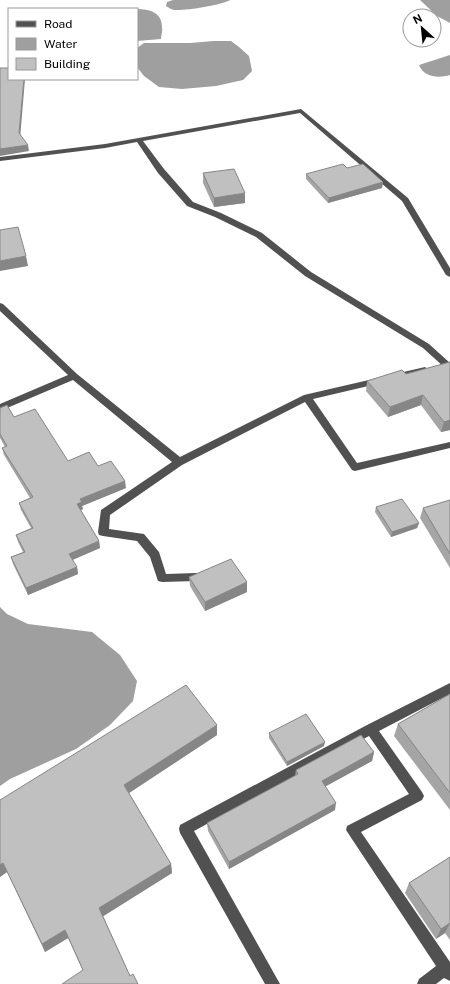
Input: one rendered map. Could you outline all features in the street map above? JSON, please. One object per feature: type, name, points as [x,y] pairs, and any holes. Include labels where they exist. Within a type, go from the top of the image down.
[{"type":"street","points":[[0,159],[139,140],[301,111],[405,200],[450,275]]},
{"type":"street","points":[[139,140],[161,171],[190,204],[218,215],[259,235],[308,274],[426,346],[442,366],[307,397],[179,462],[105,513],[103,532],[140,537],[155,555],[162,578],[196,577]]},
{"type":"street","points":[[0,306],[74,376],[179,462]]},
{"type":"street","points":[[0,408],[74,376]]},
{"type":"street","points":[[307,397],[355,466],[450,445]]},
{"type":"street","points":[[273,984],[185,829],[450,688]]},
{"type":"street","points":[[371,729],[418,796],[352,830],[448,971],[424,984]]},
{"type":"water","points":[[173,0],[230,0],[211,6],[174,10],[166,6],[167,2]]},
{"type":"water","points":[[420,0],[450,0],[450,23],[442,19],[442,8],[428,8]]},
{"type":"water","points":[[138,9],[154,12],[160,18],[162,28],[161,39],[138,41]]},
{"type":"water","points":[[231,41],[249,56],[252,71],[243,80],[216,86],[182,89],[159,87],[144,76],[138,68],[138,47],[144,43]]},
{"type":"water","points":[[450,55],[450,75],[437,77],[428,75],[419,65]]},
{"type":"water","points":[[0,607],[7,614],[28,624],[92,632],[120,655],[137,681],[133,701],[110,725],[76,749],[10,779],[0,786]]},
{"type":"building","points":[[0,68],[8,68],[8,80],[24,80],[19,133],[28,145],[0,149]]},
{"type":"building","points":[[343,164],[347,168],[363,164],[383,182],[329,198],[306,174]]},
{"type":"building","points":[[234,169],[245,193],[214,198],[203,173]]},
{"type":"building","points":[[18,227],[26,256],[0,261],[0,230]]},
{"type":"building","points":[[450,362],[450,420],[444,422],[423,395],[390,407],[367,381],[402,370],[406,374]]},
{"type":"building","points":[[7,405],[14,417],[35,409],[68,461],[89,452],[98,466],[111,461],[125,481],[80,499],[82,502],[77,504],[99,541],[69,554],[77,567],[26,588],[11,557],[25,552],[16,535],[33,528],[19,503],[33,497],[2,448],[7,446],[0,434],[0,408]]},
{"type":"building","points":[[402,499],[419,523],[392,532],[376,507]]},
{"type":"building","points":[[450,500],[450,554],[423,508]]},
{"type":"building","points":[[231,559],[247,582],[205,602],[189,577]]},
{"type":"building","points":[[186,685],[217,725],[124,785],[171,864],[99,908],[130,976],[133,974],[138,984],[62,984],[83,970],[65,930],[42,944],[3,863],[0,865],[0,800]]},
{"type":"building","points":[[450,694],[450,793],[398,724]]},
{"type":"building","points":[[306,714],[325,742],[287,762],[269,733]]},
{"type":"building","points":[[361,735],[374,752],[322,781],[336,803],[229,862],[207,823],[298,774],[296,770]]},
{"type":"building","points":[[450,857],[450,923],[441,929],[409,883]]}]
